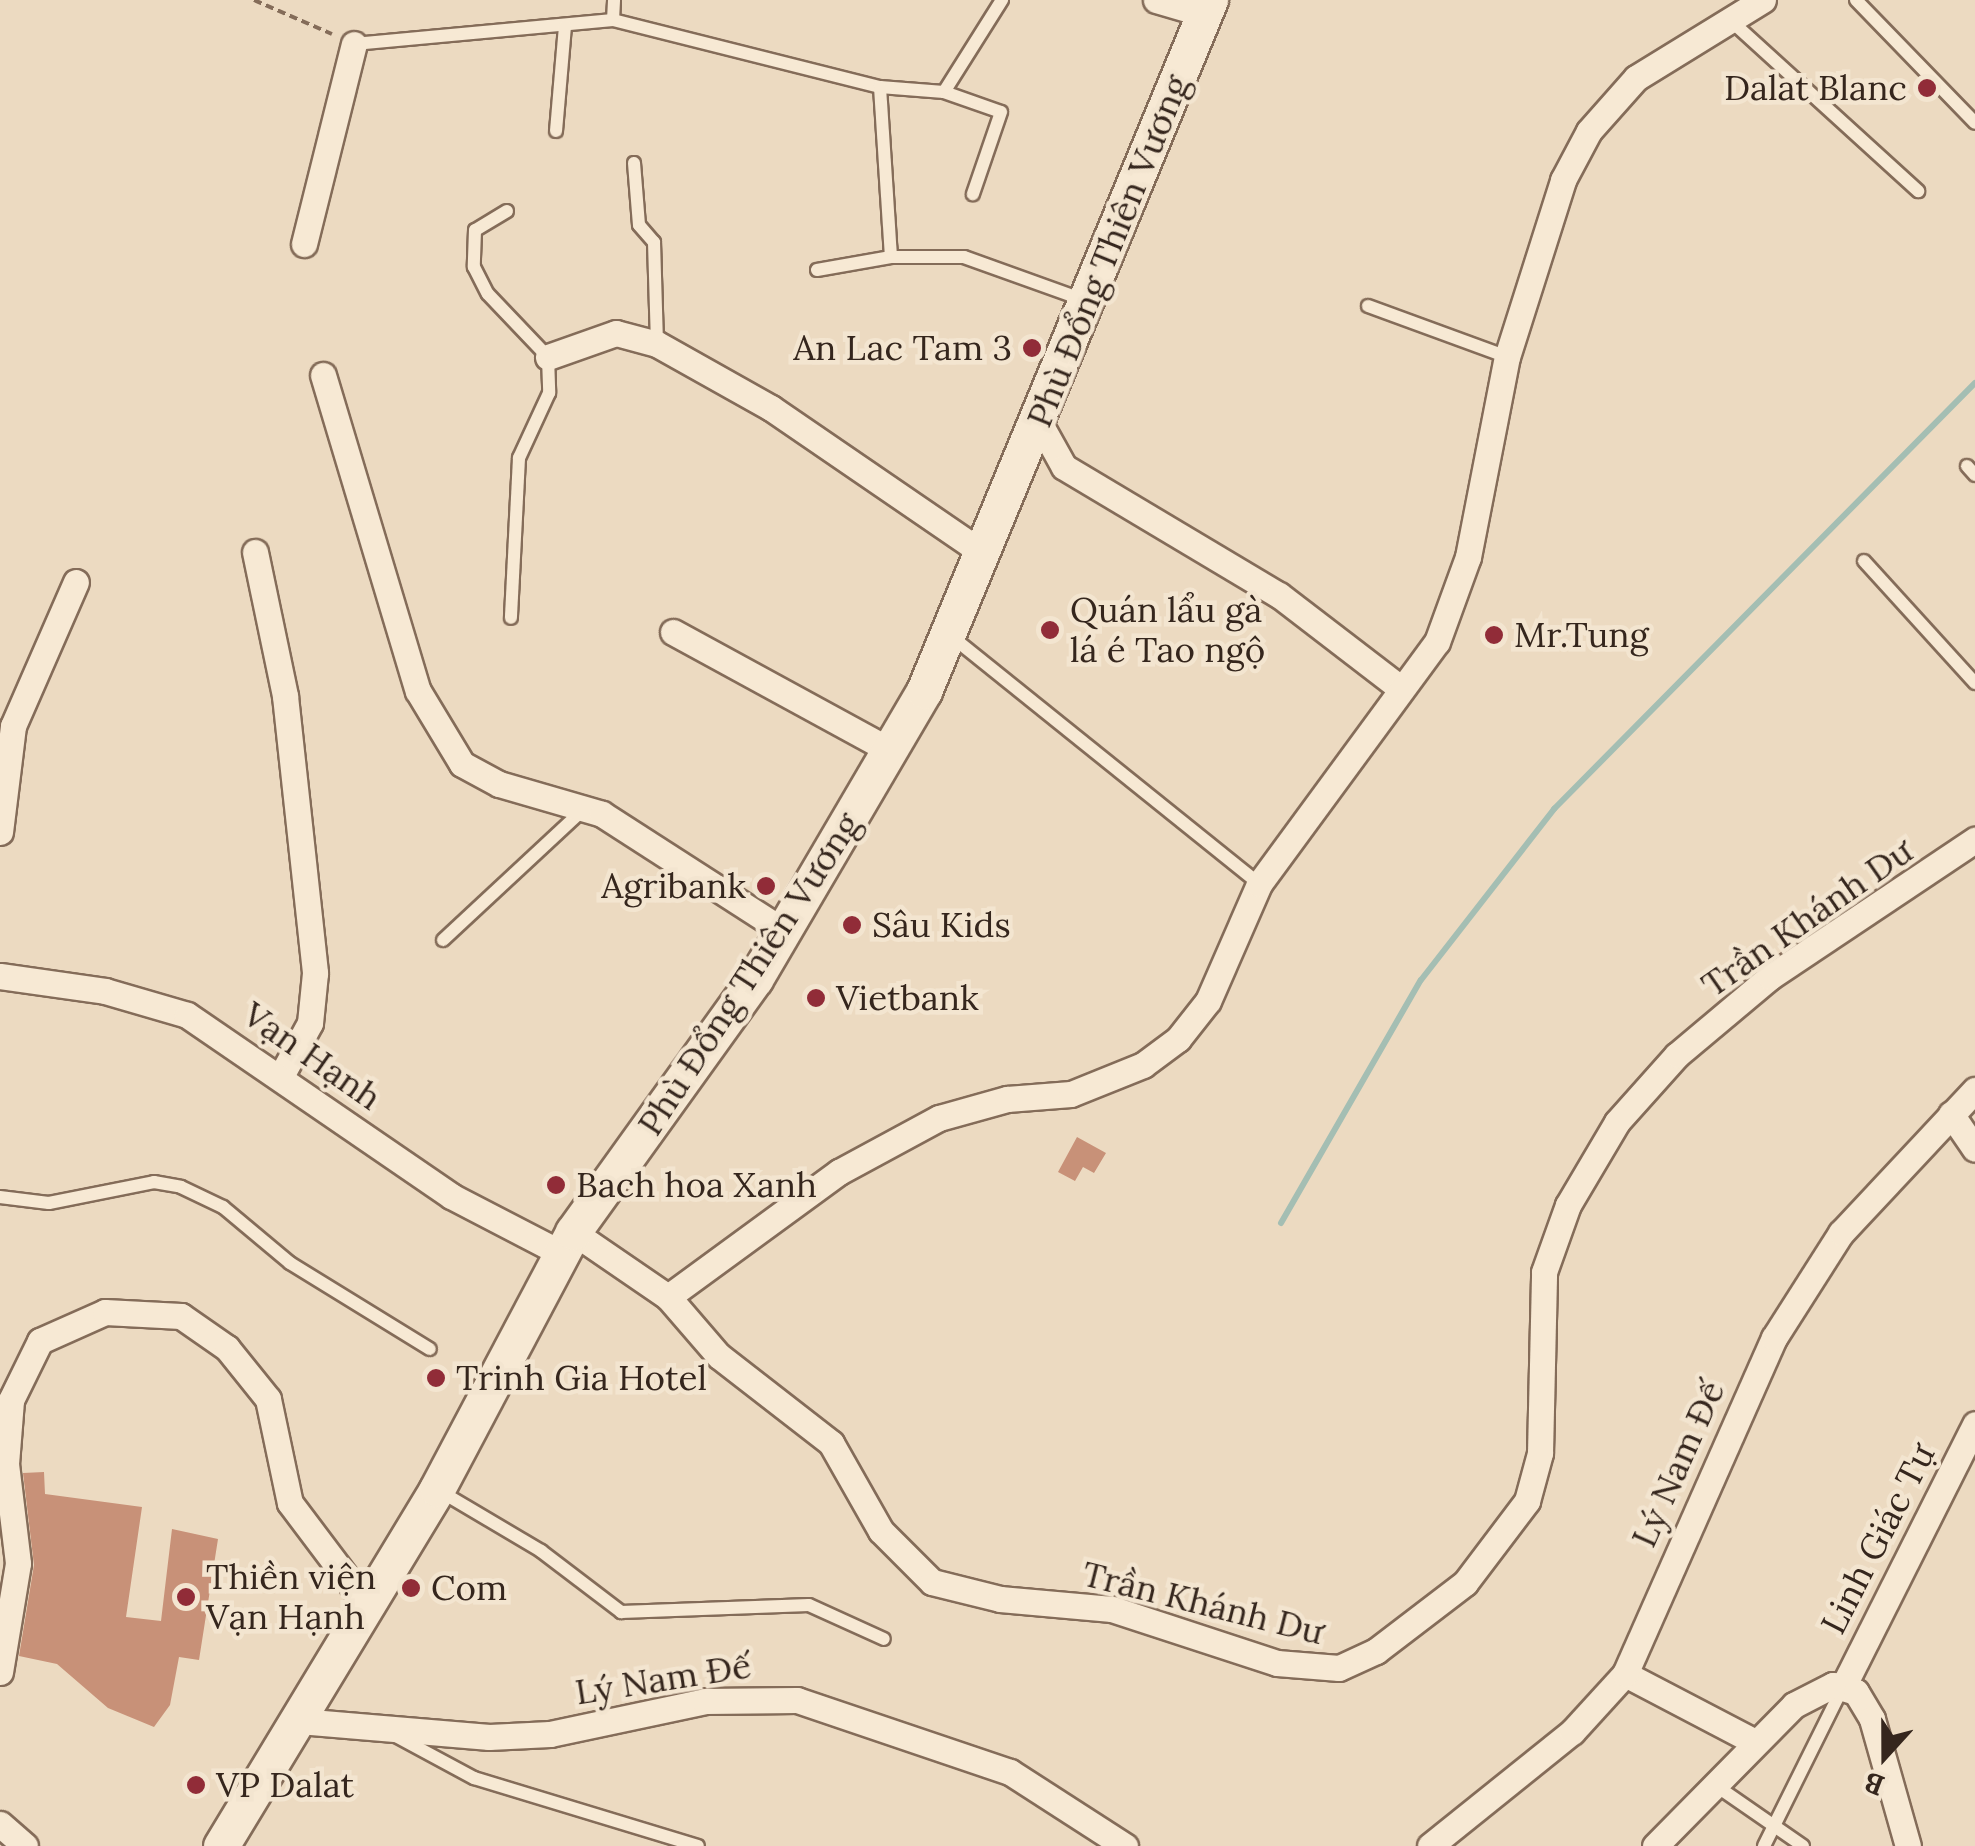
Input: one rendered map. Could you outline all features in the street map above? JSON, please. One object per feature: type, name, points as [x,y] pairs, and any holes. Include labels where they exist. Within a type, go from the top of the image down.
[{"type":"main road","name":"Phù Đổng Thiên Vương","points":[[221,1846],[437,1489],[567,1243],[785,932],[891,751],[950,636],[1207,7]]},
{"type":"street","points":[[1156,0],[1207,7]]},
{"type":"street","points":[[668,1297],[839,1172],[938,1118],[1006,1098],[1071,1094],[1143,1066],[1208,1001],[1258,884],[1436,642],[1454,603],[1507,356],[1563,180],[1590,130],[1636,78],[1763,0]]},
{"type":"street","points":[[304,244],[329,120],[354,44]]},
{"type":"street","points":[[548,357],[616,333],[657,344],[770,408],[984,554]]},
{"type":"street","points":[[323,376],[418,692],[440,734],[462,764],[498,784],[586,808],[785,932]]},
{"type":"street","points":[[1038,422],[1064,467],[1278,596],[1400,688]]},
{"type":"street","points":[[255,552],[285,696],[315,972],[310,1023],[280,1076]]},
{"type":"street","points":[[0,832],[13,726],[76,582]]},
{"type":"street","points":[[673,632],[891,751]]},
{"type":"street","name":"Trần Khánh Dư","points":[[567,1243],[668,1297],[718,1356],[831,1443],[881,1531],[932,1582],[1000,1599],[1112,1610],[1277,1664],[1339,1668],[1376,1651],[1464,1582],[1527,1501],[1540,1453],[1544,1272],[1568,1205],[1617,1122],[1677,1055],[1770,977],[1975,840]]},
{"type":"street","name":"Vạn Hạnh","points":[[0,976],[153,1002],[204,1024],[451,1196],[567,1243]]},
{"type":"street","name":"Lý Nam Đế","points":[[1430,1846],[1572,1732],[1625,1674],[1774,1338],[1841,1233],[1975,1090]]},
{"type":"street","points":[[1951,1114],[1975,1149]]},
{"type":"street","points":[[0,1672],[18,1563],[6,1464],[11,1400],[40,1341],[104,1312],[182,1316],[227,1348],[268,1399],[290,1503],[368,1606]]},
{"type":"street","name":"Linh Giác Tự","points":[[1844,1685],[1975,1424]]},
{"type":"street","points":[[1625,1674],[1755,1742]]},
{"type":"street","points":[[1655,1846],[1755,1742],[1809,1694],[1844,1685],[1872,1719],[1908,1846]]},
{"type":"street","name":"Lý Nam Đế","points":[[299,1720],[392,1734],[550,1734],[705,1701],[798,1700],[1010,1772],[1125,1846]]},
{"type":"street","points":[[0,1824],[25,1846]]},
{"type":"lane","points":[[613,20],[614,0]]},
{"type":"lane","points":[[944,92],[1002,0]]},
{"type":"lane","points":[[1856,0],[1975,124]]},
{"type":"lane","points":[[1729,18],[1918,191]]},
{"type":"lane","points":[[354,44],[613,20],[880,87],[944,92],[1001,112],[972,194]]},
{"type":"lane","points":[[556,131],[565,26]]},
{"type":"lane","points":[[880,87],[891,256]]},
{"type":"lane","points":[[634,163],[640,225],[654,242],[657,344]]},
{"type":"lane","points":[[507,211],[475,230],[474,267],[488,294],[548,357],[547,406],[519,458],[511,618]]},
{"type":"lane","points":[[817,270],[891,256],[964,257],[1088,301]]},
{"type":"lane","points":[[1368,306],[1507,356]]},
{"type":"lane","points":[[1864,561],[1975,684]]},
{"type":"lane","points":[[950,636],[1258,884]]},
{"type":"lane","points":[[442,940],[586,808]]},
{"type":"lane","points":[[0,1197],[49,1203],[154,1182],[181,1187],[223,1207],[290,1262],[430,1349]]},
{"type":"lane","points":[[437,1489],[541,1551],[610,1608],[808,1605],[884,1639]]},
{"type":"lane","points":[[1764,1846],[1844,1685]]},
{"type":"lane","points":[[392,1734],[474,1778],[698,1846]]},
{"type":"lane","points":[[1715,1785],[1803,1846]]},
{"type":"path","points":[[254,0],[354,44]]},
{"type":"building","points":[[1077,1137],[1106,1153],[1094,1173],[1083,1167],[1075,1181],[1058,1172]]},
{"type":"building","name":"Thiền viện Vạn Hạnh","points":[[44,1472],[45,1494],[142,1507],[126,1617],[161,1621],[172,1529],[218,1539],[199,1660],[179,1657],[170,1705],[154,1727],[108,1708],[57,1664],[19,1656],[34,1565],[23,1473]]},
{"type":"waterway","points":[[1281,1223],[1421,980],[1554,809],[1975,383]]},
{"type":"place","name":"Dalat Blanc","points":[[1927,88]]},
{"type":"place","name":"An Lac Tam 3","points":[[1032,348]]},
{"type":"place","name":"Quán lẩu gà lá é Tao ngộ","points":[[1050,630]]},
{"type":"place","name":"Mr.Tung","points":[[1494,635]]},
{"type":"place","name":"Agribank","points":[[766,886]]},
{"type":"place","name":"Sâu Kids","points":[[852,925]]},
{"type":"place","name":"Vietbank","points":[[816,998]]},
{"type":"place","name":"Bach hoa Xanh","points":[[556,1185]]},
{"type":"place","name":"Trinh Gia Hotel","points":[[436,1378]]},
{"type":"place","name":"Com","points":[[411,1588]]},
{"type":"place","name":"Thiền viện Vạn Hạnh","points":[[186,1597]]},
{"type":"place","name":"VP Dalat","points":[[196,1785]]}]
